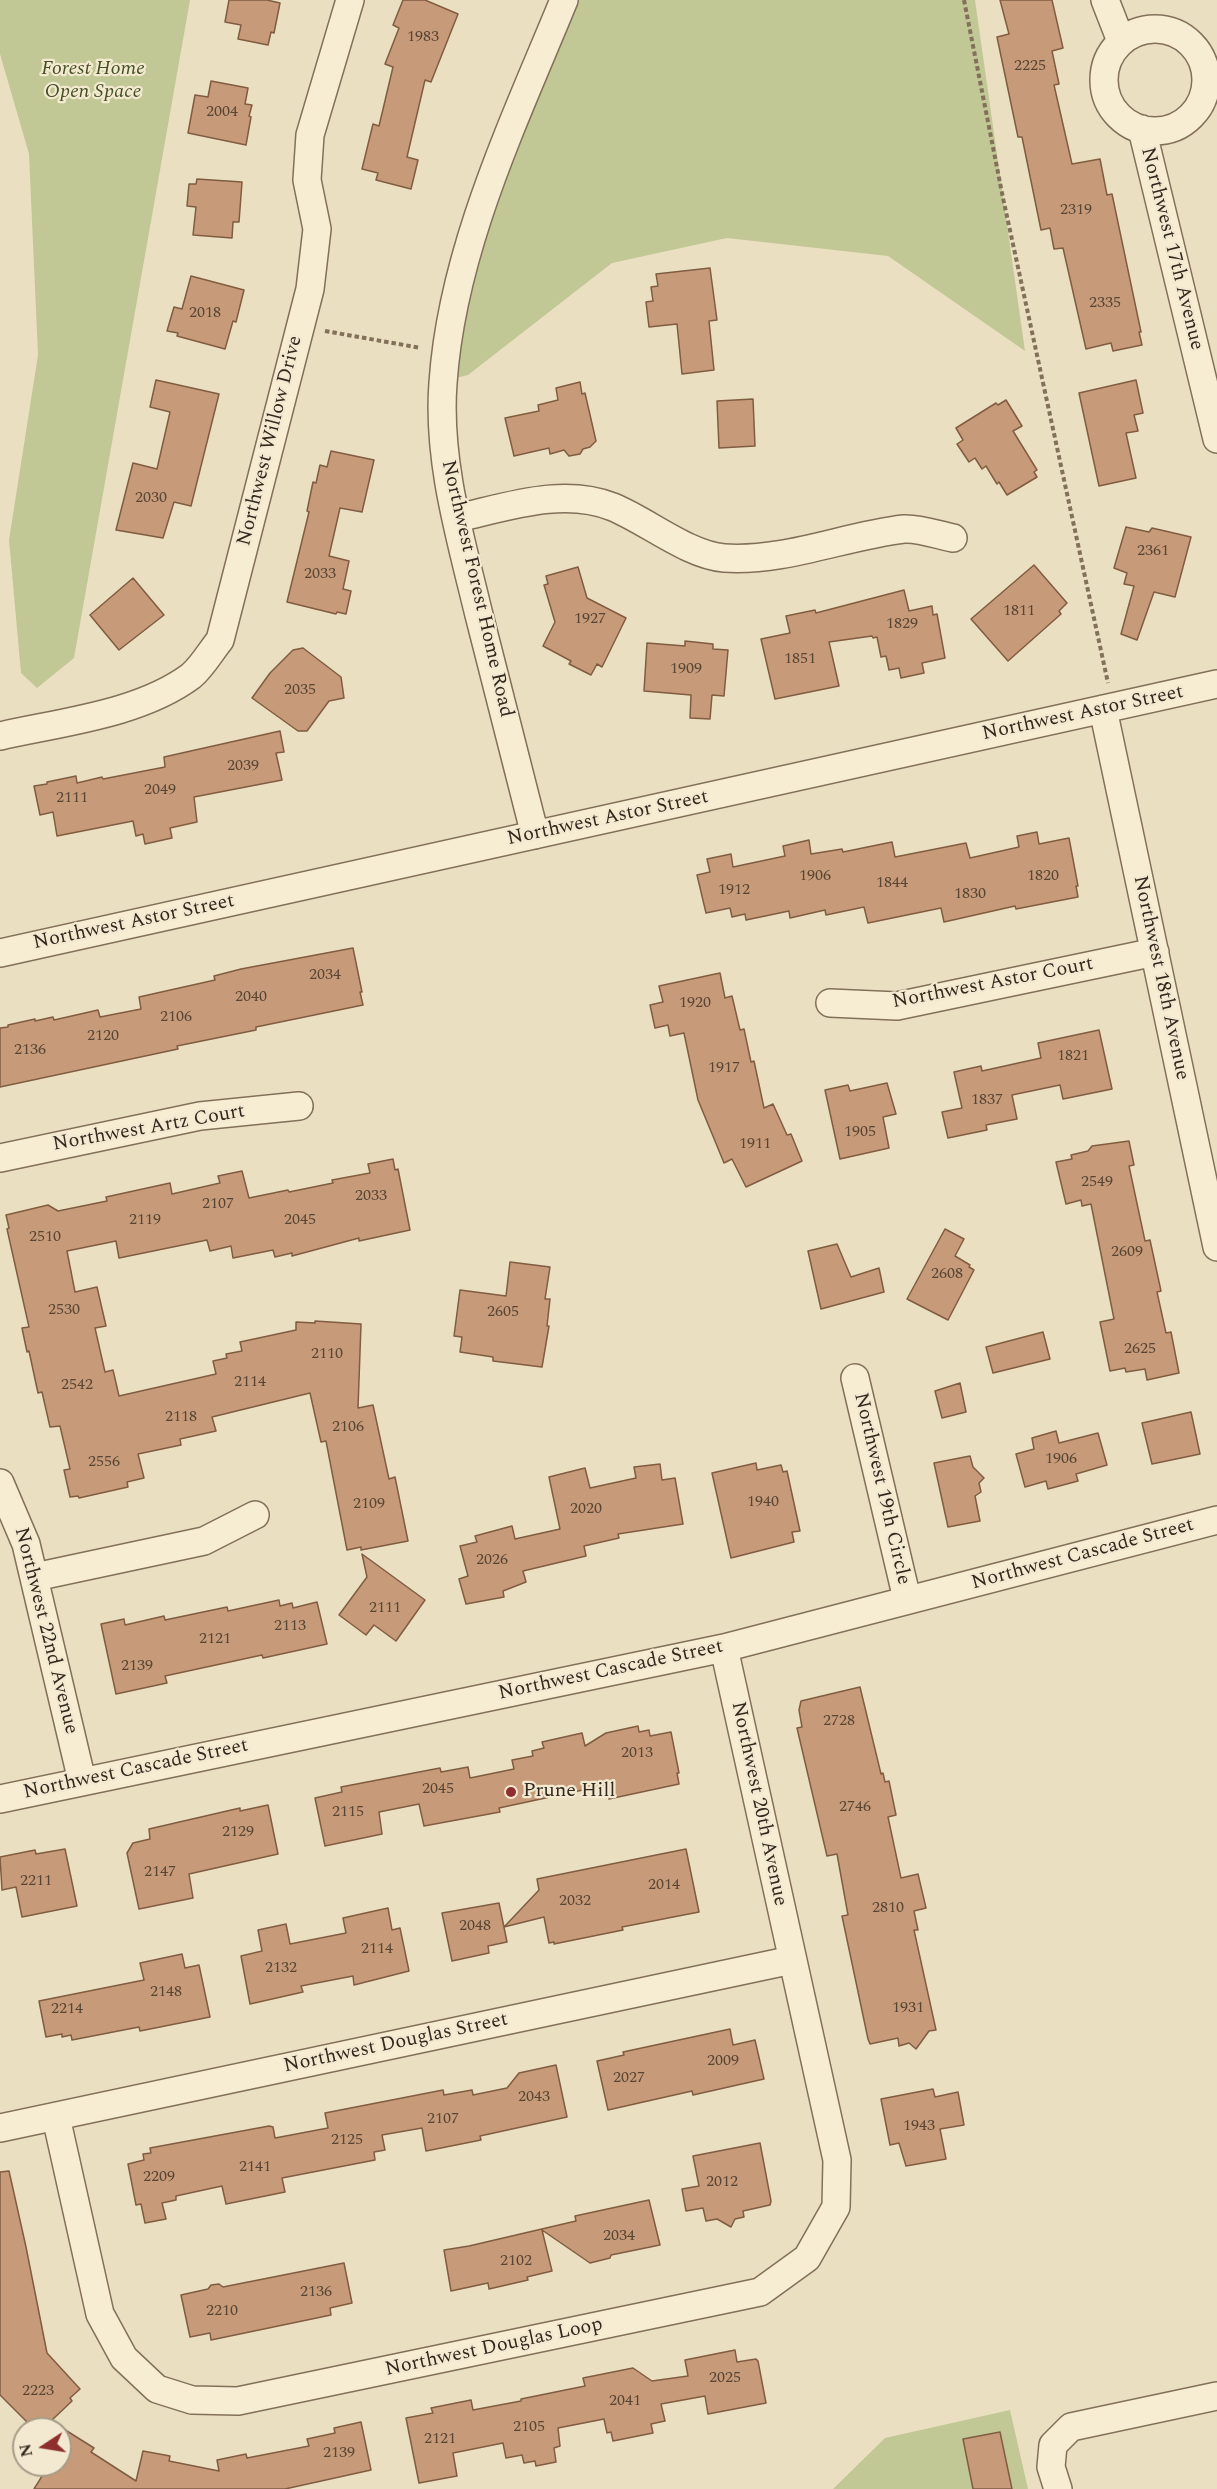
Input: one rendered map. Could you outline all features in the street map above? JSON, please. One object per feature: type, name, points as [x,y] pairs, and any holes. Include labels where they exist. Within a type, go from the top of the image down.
[{"type":"street","name":"Northwest Willow Drive","points":[[0,736],[135,705],[167,692],[193,674],[220,640],[310,289],[317,229],[307,180],[309,135],[350,0]]},
{"type":"street","name":"Northwest Forest Home Road","points":[[535,835],[457,518],[442,423],[446,352],[454,306],[486,196],[564,0]]},
{"type":"street","points":[[1105,0],[1121,41]]},
{"type":"street","name":"Northwest 17th Avenue","points":[[1156,28],[1183,36],[1197,50],[1205,66],[1211,98],[1180,124],[1161,130],[1142,129],[1133,126],[1113,108],[1105,92],[1106,64],[1121,41],[1137,31],[1156,28]]},
{"type":"street","name":"Northwest 17th Avenue","points":[[1142,129],[1217,440]]},
{"type":"street","points":[[457,518],[546,498],[582,499],[612,506],[687,546],[722,558],[765,557],[906,529],[953,538]]},
{"type":"street","name":"Northwest Astor Street","points":[[0,953],[1217,684]]},
{"type":"street","name":"Northwest 18th Avenue","points":[[1108,708],[1155,952],[1217,1246]]},
{"type":"street","name":"Northwest Astor Court","points":[[830,1004],[897,1006],[1155,952]]},
{"type":"street","name":"Northwest Artz Court","points":[[0,1158],[200,1116],[299,1106]]},
{"type":"street","name":"Northwest 19th Circle","points":[[855,1378],[907,1599]]},
{"type":"street","name":"Northwest 22nd Avenue","points":[[0,1483],[19,1524],[35,1577],[82,1781]]},
{"type":"street","points":[[35,1577],[204,1541],[255,1515]]},
{"type":"street","name":"Northwest Cascade Street","points":[[0,1799],[724,1648],[1217,1520]]},
{"type":"street","name":"Northwest 20th Avenue","points":[[724,1648],[792,1960]]},
{"type":"street","name":"Northwest Douglas Street","points":[[0,2128],[792,1960]]},
{"type":"street","name":"Northwest Douglas Loop","points":[[56,2117],[100,2314],[124,2358],[157,2389],[192,2400],[238,2401],[760,2292],[807,2258],[836,2207],[837,2160],[792,1960]]},
{"type":"street","points":[[1058,2489],[1052,2467],[1053,2445],[1071,2427],[1217,2396]]},
{"type":"path","points":[[964,0],[1108,708]]},
{"type":"path","points":[[300,327],[446,352]]},
{"type":"green space","name":"Forest Home Open Space","points":[[0,0],[190,0],[74,658],[37,688],[21,673],[9,540],[38,355],[29,154],[0,54]]},
{"type":"green space","points":[[571,0],[975,0],[1025,351],[888,256],[727,238],[612,263],[468,375],[456,378],[451,353],[474,261]]},
{"type":"green space","points":[[1010,2410],[1028,2489],[833,2489],[885,2438]]},
{"type":"building","points":[[229,0],[267,0],[280,3],[274,33],[271,32],[268,45],[238,39],[241,25],[225,22]]},
{"type":"building","points":[[403,0],[425,0],[458,14],[431,82],[425,80],[407,157],[418,160],[411,189],[376,180],[378,173],[362,169],[373,124],[379,126],[393,67],[385,64],[399,28],[393,25]]},
{"type":"building","points":[[1000,0],[1052,0],[1063,48],[1052,51],[1059,84],[1054,85],[1072,164],[1100,159],[1107,195],[1112,194],[1142,345],[1113,351],[1111,343],[1086,349],[1063,248],[1054,249],[1050,228],[1041,230],[1022,137],[1018,137],[997,37],[1009,34]]},
{"type":"building","points":[[211,81],[248,88],[245,104],[252,105],[246,145],[188,133],[195,95],[208,97]]},
{"type":"building","points":[[197,179],[242,182],[239,222],[233,222],[232,238],[193,235],[196,207],[187,206],[189,184],[196,184]]},
{"type":"building","points":[[710,268],[717,320],[709,321],[714,370],[682,374],[677,324],[649,327],[646,302],[653,301],[651,287],[658,286],[656,274]]},
{"type":"building","points":[[191,276],[244,290],[236,322],[233,321],[225,349],[177,336],[178,333],[167,331],[174,307],[182,309]]},
{"type":"building","points":[[156,380],[219,394],[191,506],[174,502],[163,538],[116,530],[133,463],[157,469],[170,412],[150,407]]},
{"type":"building","points":[[1136,380],[1143,413],[1134,415],[1138,431],[1126,433],[1136,478],[1099,486],[1079,393]]},
{"type":"building","points":[[580,382],[582,394],[585,393],[596,441],[590,447],[583,449],[580,454],[569,456],[564,450],[550,454],[549,448],[514,456],[505,418],[539,411],[538,405],[558,400],[556,388]]},
{"type":"building","points":[[753,399],[755,446],[719,448],[717,401]]},
{"type":"building","points":[[1006,400],[1022,426],[1013,431],[1037,470],[1034,472],[1037,477],[1007,495],[986,466],[982,469],[975,458],[969,462],[957,444],[963,440],[956,428],[996,403],[998,405]]},
{"type":"building","points":[[331,451],[374,460],[362,512],[340,508],[329,556],[349,561],[343,589],[351,591],[346,614],[337,612],[336,614],[287,602],[309,512],[307,511],[313,482],[316,483],[320,465],[327,467]]},
{"type":"building","points":[[1126,527],[1149,532],[1152,528],[1191,537],[1175,597],[1154,592],[1137,640],[1121,634],[1134,586],[1124,584],[1127,573],[1114,568]]},
{"type":"building","points":[[1034,565],[1067,603],[1059,611],[1061,614],[1008,661],[971,619]]},
{"type":"building","points":[[578,567],[587,598],[626,618],[602,667],[597,664],[591,675],[569,664],[571,661],[543,646],[555,622],[544,585],[548,584],[546,576]]},
{"type":"building","points":[[133,578],[164,615],[119,650],[90,615]]},
{"type":"building","points":[[904,590],[909,611],[932,606],[933,615],[937,614],[945,658],[922,663],[924,673],[901,678],[899,668],[889,670],[886,656],[881,657],[877,637],[829,642],[839,686],[775,699],[761,639],[790,633],[786,616],[815,610],[816,613]]},
{"type":"building","points":[[685,641],[713,644],[713,649],[728,650],[724,696],[712,695],[710,719],[690,718],[691,695],[644,691],[647,643],[685,646]]},
{"type":"building","points":[[303,648],[341,677],[344,698],[329,701],[307,731],[298,731],[252,698],[270,673],[293,650]]},
{"type":"building","points":[[280,731],[284,752],[276,753],[282,780],[194,797],[197,822],[170,828],[172,838],[145,844],[143,834],[136,836],[133,821],[57,836],[53,812],[40,815],[34,786],[76,776],[77,783],[165,767],[164,757]]},
{"type":"building","points":[[1037,832],[1039,844],[1069,838],[1078,897],[1016,909],[1015,906],[944,922],[941,908],[868,923],[864,907],[826,915],[825,910],[790,918],[789,911],[746,920],[745,914],[732,917],[730,908],[706,913],[697,875],[710,872],[707,859],[731,854],[733,867],[785,856],[783,846],[809,840],[811,854],[842,849],[843,852],[892,842],[895,857],[966,843],[970,858],[1019,847],[1017,836]]},
{"type":"building","points":[[353,948],[363,1005],[256,1027],[256,1030],[177,1046],[178,1049],[0,1087],[0,1028],[35,1019],[35,1021],[53,1017],[54,1020],[98,1010],[100,1017],[141,1009],[139,997],[215,980],[214,976],[241,969]]},
{"type":"building","points":[[720,973],[725,998],[732,996],[740,1030],[744,1029],[751,1062],[754,1061],[764,1108],[773,1104],[787,1135],[791,1134],[802,1161],[746,1187],[732,1159],[724,1163],[698,1100],[684,1033],[670,1036],[668,1025],[655,1028],[650,1005],[663,1002],[659,986]]},
{"type":"building","points":[[1099,1030],[1112,1089],[1063,1099],[1060,1085],[1012,1095],[1017,1119],[986,1125],[987,1130],[948,1138],[942,1112],[962,1108],[954,1072],[981,1066],[982,1071],[1041,1058],[1038,1043]]},
{"type":"building","points":[[887,1083],[896,1114],[883,1117],[889,1148],[840,1159],[825,1090],[848,1085],[850,1091]]},
{"type":"building","points":[[1129,1141],[1134,1165],[1129,1166],[1145,1241],[1150,1240],[1161,1291],[1157,1292],[1166,1333],[1171,1332],[1179,1373],[1147,1380],[1145,1369],[1126,1372],[1125,1368],[1110,1371],[1100,1322],[1114,1319],[1091,1204],[1082,1206],[1081,1200],[1066,1204],[1056,1162],[1072,1159],[1071,1155],[1088,1151],[1092,1146]]},
{"type":"building","points":[[393,1159],[395,1170],[398,1169],[410,1230],[359,1241],[359,1238],[292,1256],[292,1253],[275,1257],[273,1250],[233,1258],[231,1246],[210,1251],[207,1240],[119,1258],[116,1241],[67,1251],[75,1292],[97,1287],[106,1326],[95,1328],[105,1372],[113,1370],[119,1396],[216,1374],[213,1361],[227,1358],[226,1354],[242,1351],[240,1342],[296,1330],[296,1322],[361,1324],[358,1408],[373,1405],[389,1479],[395,1477],[408,1541],[361,1550],[361,1547],[347,1550],[326,1441],[321,1442],[310,1393],[212,1417],[216,1431],[180,1439],[181,1445],[138,1454],[144,1478],[127,1482],[128,1487],[79,1498],[78,1496],[70,1497],[64,1470],[70,1469],[60,1426],[50,1427],[42,1392],[38,1393],[29,1351],[27,1352],[22,1328],[29,1327],[7,1229],[9,1228],[6,1215],[48,1205],[58,1211],[107,1201],[106,1197],[170,1183],[172,1194],[220,1183],[218,1176],[242,1171],[249,1198],[333,1183],[332,1180],[370,1173],[368,1164]]},
{"type":"building","points":[[945,1229],[964,1239],[955,1256],[974,1270],[948,1320],[907,1299]]},
{"type":"building","points":[[837,1244],[851,1277],[879,1268],[884,1292],[821,1309],[808,1251]]},
{"type":"building","points":[[510,1262],[550,1267],[545,1299],[550,1299],[547,1326],[549,1326],[542,1367],[493,1361],[493,1357],[460,1352],[462,1337],[454,1336],[460,1290],[506,1296]]},
{"type":"building","points":[[1043,1332],[1050,1359],[993,1373],[986,1347]]},
{"type":"building","points":[[960,1383],[966,1412],[942,1418],[935,1391]]},
{"type":"building","points":[[1191,1412],[1200,1454],[1152,1464],[1142,1423]]},
{"type":"building","points":[[1056,1431],[1059,1443],[1098,1433],[1107,1465],[1076,1474],[1078,1481],[1048,1489],[1046,1481],[1025,1487],[1016,1454],[1034,1449],[1032,1438]]},
{"type":"building","points":[[970,1456],[973,1467],[984,1478],[979,1483],[981,1492],[975,1496],[980,1521],[948,1527],[934,1463]]},
{"type":"building","points":[[756,1463],[757,1470],[781,1465],[783,1472],[787,1471],[800,1531],[792,1532],[794,1542],[731,1558],[712,1473]]},
{"type":"building","points":[[660,1464],[662,1480],[675,1478],[683,1524],[618,1534],[619,1538],[584,1546],[586,1556],[523,1571],[526,1582],[503,1591],[504,1597],[466,1604],[459,1579],[468,1576],[460,1546],[477,1542],[475,1536],[512,1526],[515,1539],[560,1529],[549,1477],[585,1468],[590,1488],[636,1478],[634,1467]]},
{"type":"building","points":[[362,1554],[425,1600],[396,1641],[374,1625],[366,1635],[339,1615],[367,1577]]},
{"type":"building","points":[[279,1600],[280,1606],[292,1603],[293,1608],[317,1602],[327,1644],[263,1658],[262,1655],[165,1676],[167,1683],[116,1694],[101,1624],[124,1619],[125,1625],[164,1616],[165,1620],[227,1607],[228,1611]]},
{"type":"building","points":[[860,1687],[881,1774],[883,1773],[885,1782],[889,1781],[896,1815],[888,1817],[901,1878],[918,1874],[926,1908],[914,1911],[918,1930],[914,1930],[936,2030],[929,2031],[916,2049],[909,2043],[899,2046],[898,2038],[870,2044],[868,2039],[842,1916],[848,1915],[837,1854],[827,1856],[797,1728],[802,1727],[799,1710],[801,1701]]},
{"type":"building","points":[[638,1726],[639,1732],[649,1730],[650,1736],[671,1732],[679,1784],[609,1799],[606,1785],[499,1808],[500,1812],[424,1826],[419,1804],[379,1812],[382,1834],[325,1846],[315,1798],[342,1792],[341,1787],[440,1768],[441,1772],[468,1767],[470,1778],[514,1769],[512,1760],[533,1756],[532,1751],[544,1748],[542,1742],[582,1733],[585,1746],[606,1733]]},
{"type":"building","points":[[268,1805],[278,1854],[189,1874],[193,1898],[139,1909],[127,1853],[133,1843],[150,1839],[149,1829],[240,1808],[240,1811]]},
{"type":"building","points":[[65,1849],[77,1906],[22,1917],[16,1887],[2,1890],[0,1857],[35,1850],[36,1854]]},
{"type":"building","points":[[686,1849],[699,1912],[622,1927],[623,1930],[554,1944],[554,1942],[549,1943],[544,1917],[504,1927],[539,1890],[537,1879]]},
{"type":"building","points":[[499,1903],[507,1942],[488,1946],[489,1953],[452,1961],[442,1913]]},
{"type":"building","points":[[388,1908],[392,1930],[400,1928],[409,1971],[354,1985],[353,1976],[301,1986],[303,1992],[250,2004],[241,1956],[262,1951],[258,1930],[286,1924],[290,1944],[346,1933],[343,1918]]},
{"type":"building","points":[[182,1954],[185,1968],[199,1965],[210,2017],[140,2031],[139,2027],[72,2040],[71,2035],[46,2037],[39,2001],[144,1980],[140,1963]]},
{"type":"building","points":[[730,2029],[733,2045],[755,2040],[764,2079],[693,2095],[692,2091],[608,2110],[597,2061],[624,2055],[623,2052]]},
{"type":"building","points":[[556,2065],[567,2117],[480,2136],[481,2140],[426,2151],[422,2128],[382,2135],[385,2150],[374,2152],[375,2160],[282,2178],[285,2192],[226,2204],[222,2186],[176,2196],[176,2200],[162,2203],[166,2219],[145,2223],[141,2204],[136,2205],[128,2164],[144,2160],[143,2154],[151,2153],[150,2148],[269,2126],[273,2127],[275,2138],[328,2128],[325,2113],[443,2090],[444,2095],[472,2090],[473,2095],[507,2088],[519,2073]]},
{"type":"building","points":[[933,2089],[935,2097],[958,2092],[964,2125],[940,2129],[946,2159],[906,2166],[899,2143],[890,2145],[881,2099]]},
{"type":"building","points":[[760,2143],[770,2205],[743,2211],[744,2217],[735,2219],[731,2227],[717,2219],[706,2221],[703,2208],[686,2211],[682,2189],[699,2186],[693,2156]]},
{"type":"building","points":[[9,2171],[47,2353],[80,2389],[70,2398],[72,2401],[55,2417],[22,2417],[0,2395],[0,2172]]},
{"type":"building","points":[[649,2200],[660,2245],[611,2255],[610,2258],[590,2263],[542,2230],[552,2271],[527,2277],[528,2280],[489,2289],[488,2283],[451,2291],[444,2250],[576,2221],[575,2216]]},
{"type":"building","points":[[344,2263],[352,2303],[330,2308],[331,2315],[211,2340],[210,2333],[190,2337],[181,2295],[208,2289],[211,2285],[219,2284],[223,2287]]},
{"type":"building","points":[[735,2350],[737,2362],[756,2359],[758,2361],[766,2403],[708,2414],[705,2396],[661,2404],[665,2421],[651,2424],[653,2433],[613,2441],[611,2432],[607,2433],[604,2419],[558,2428],[560,2446],[554,2448],[556,2462],[536,2466],[535,2461],[524,2463],[522,2455],[506,2458],[503,2443],[453,2453],[457,2476],[419,2483],[406,2418],[433,2413],[431,2408],[471,2400],[473,2410],[521,2401],[521,2399],[585,2386],[583,2378],[633,2368],[652,2381],[688,2376],[685,2360]]},
{"type":"building","points":[[361,2422],[371,2470],[285,2489],[34,2489],[42,2477],[72,2477],[72,2434],[94,2448],[91,2452],[136,2481],[143,2451],[170,2456],[169,2461],[219,2471],[217,2460],[246,2454],[247,2458],[309,2446],[307,2439],[335,2433],[334,2428]]},
{"type":"building","points":[[1000,2432],[1012,2489],[973,2489],[963,2439]]},
{"type":"place","name":"Prune Hill","points":[[511,1792]]}]
